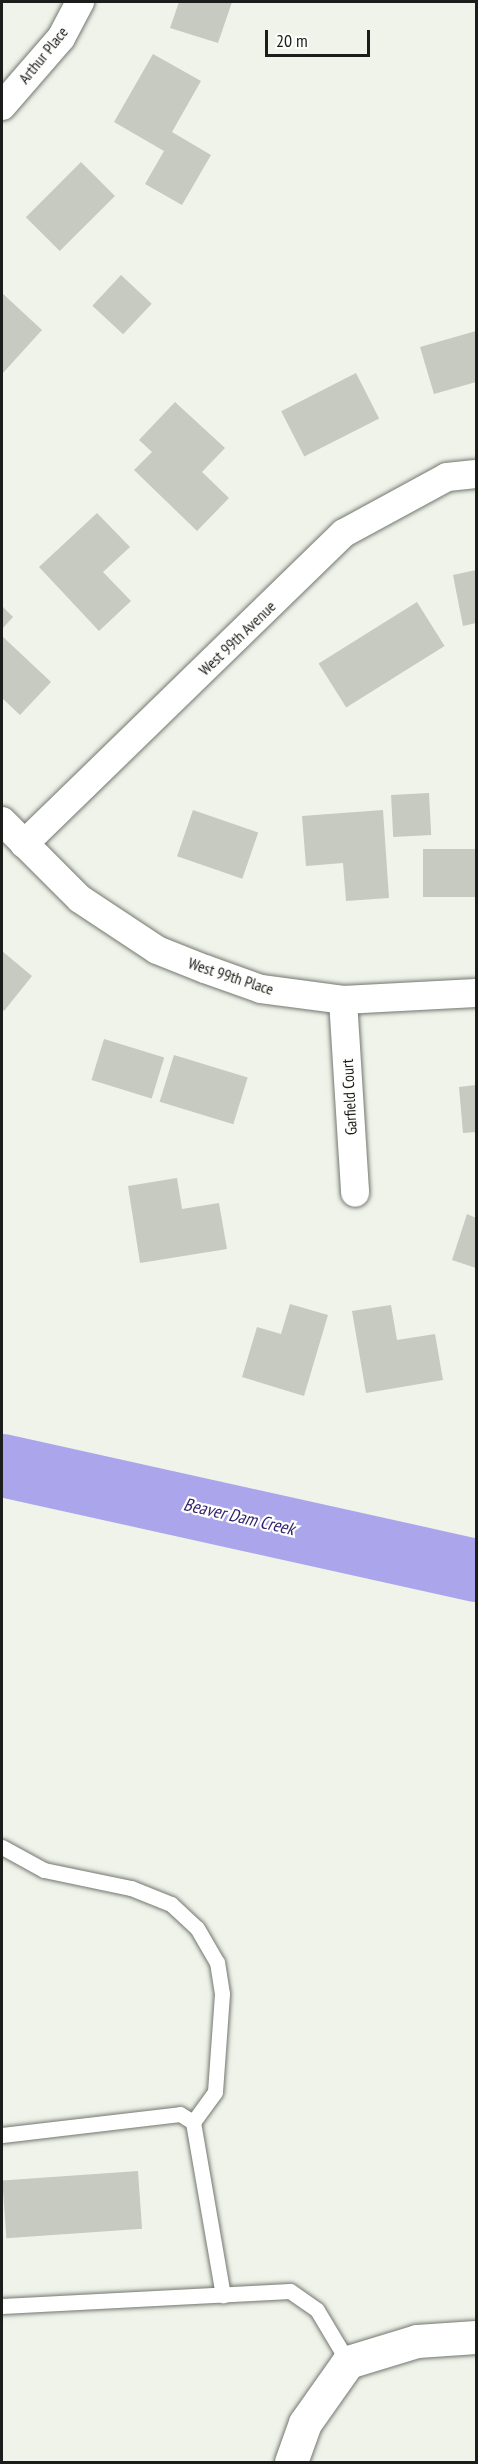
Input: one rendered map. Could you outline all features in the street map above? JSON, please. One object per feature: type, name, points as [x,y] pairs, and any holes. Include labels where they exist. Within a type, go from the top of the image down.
[{"type":"street","name":"Arthur Place","points":[[2,106],[61,38],[80,2]]},
{"type":"street","name":"West 99th Avenue","points":[[24,844],[344,533],[447,477],[477,474]]},
{"type":"street","name":"West 99th Place","points":[[2,821],[80,899],[157,950],[261,989],[343,1000],[477,993]]},
{"type":"street","name":"Garfield Court","points":[[343,1000],[355,1193]]},
{"type":"street","points":[[291,2463],[305,2423],[348,2362],[417,2341],[477,2337]]},
{"type":"lane","points":[[2,1847],[44,1870],[131,1888],[171,1904],[197,1928],[217,1962],[222,1994],[215,2092],[194,2122],[223,2295]]},
{"type":"lane","points":[[2,2135],[180,2114],[194,2122]]},
{"type":"lane","points":[[2,2306],[290,2291],[317,2310],[348,2362]]},
{"type":"building","points":[[179,2],[232,2],[218,43],[170,28]]},
{"type":"building","points":[[153,54],[201,81],[172,132],[211,155],[182,205],[145,184],[164,151],[114,122]]},
{"type":"building","points":[[81,162],[115,196],[60,251],[26,217]]},
{"type":"building","points":[[121,275],[152,304],[123,334],[92,306]]},
{"type":"building","points":[[2,293],[42,330],[2,374]]},
{"type":"building","points":[[476,331],[476,382],[434,394],[420,347]]},
{"type":"building","points":[[356,373],[379,418],[304,457],[281,411]]},
{"type":"building","points":[[175,402],[225,448],[202,472],[229,498],[197,531],[134,470],[152,452],[139,440]]},
{"type":"building","points":[[97,513],[130,547],[103,572],[131,601],[99,631],[39,567]]},
{"type":"building","points":[[476,570],[476,623],[463,626],[453,575]]},
{"type":"building","points":[[417,602],[445,646],[346,708],[319,663]]},
{"type":"building","points":[[2,606],[13,617],[2,629]]},
{"type":"building","points":[[2,636],[51,682],[20,715],[2,698]]},
{"type":"building","points":[[429,793],[431,835],[393,837],[391,795]]},
{"type":"building","points":[[193,810],[258,832],[242,879],[177,856]]},
{"type":"building","points":[[383,810],[389,898],[346,901],[343,863],[306,866],[302,816]]},
{"type":"building","points":[[423,849],[476,849],[476,897],[423,897]]},
{"type":"building","points":[[2,951],[32,976],[4,1011],[2,1009]]},
{"type":"building","points":[[104,1039],[164,1057],[152,1099],[91,1080]]},
{"type":"building","points":[[174,1055],[248,1078],[233,1124],[160,1102]]},
{"type":"building","points":[[476,1085],[476,1132],[463,1133],[459,1087]]},
{"type":"building","points":[[177,1178],[182,1209],[219,1203],[227,1249],[140,1263],[128,1186]]},
{"type":"building","points":[[467,1214],[476,1218],[476,1268],[452,1260]]},
{"type":"building","points":[[290,1304],[328,1315],[304,1396],[242,1377],[257,1327],[281,1334]]},
{"type":"building","points":[[391,1305],[397,1340],[435,1334],[443,1380],[366,1393],[352,1311]]},
{"type":"building","points":[[138,2171],[142,2229],[6,2238],[2,2180]]},
{"type":"waterway","name":"Beaver Dam Creek","points":[[2,1465],[476,1570]]}]
